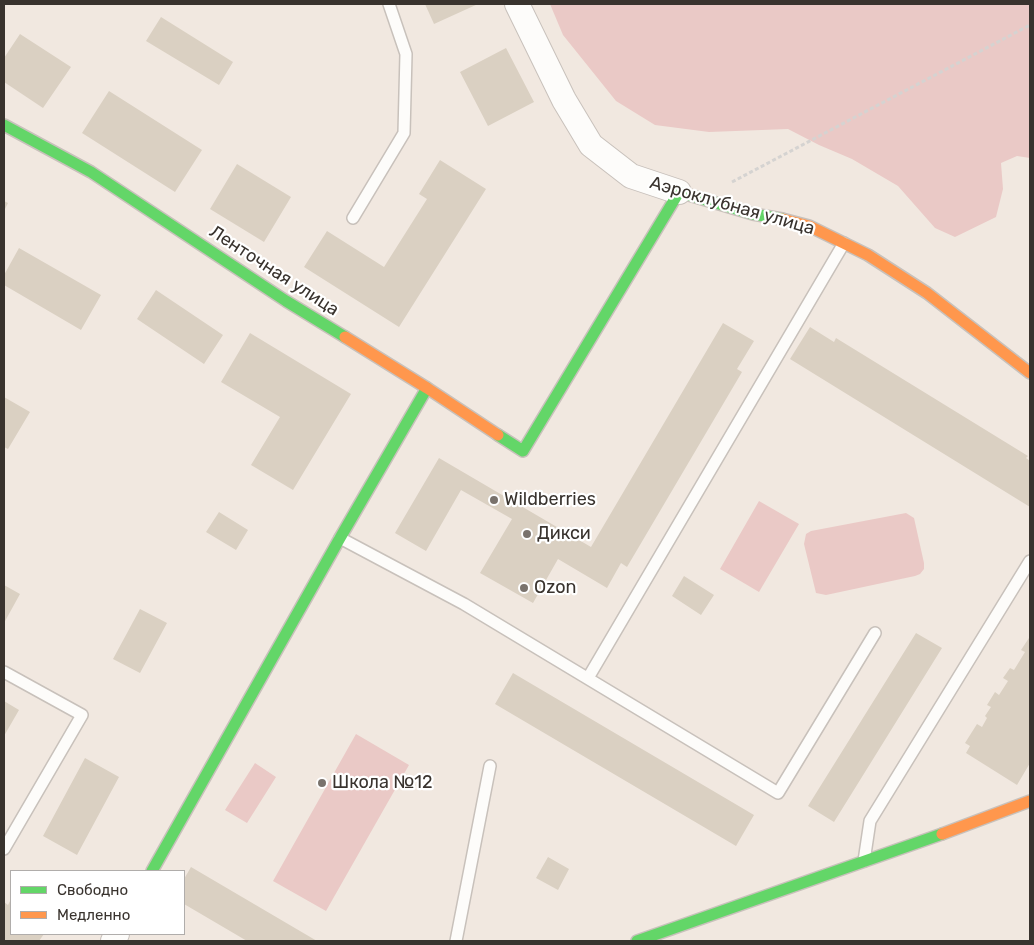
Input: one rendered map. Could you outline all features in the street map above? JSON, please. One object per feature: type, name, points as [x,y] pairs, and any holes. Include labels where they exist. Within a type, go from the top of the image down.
[{"type":"street","name":"Аэроклубная улица","points":[[517,4],[564,100],[591,145],[631,176],[753,214],[785,219],[809,226],[844,243],[868,255],[927,292],[1030,373]]},
{"type":"street","name":"Ленточная улица","points":[[4,126],[91,172],[286,301],[427,388],[523,451],[689,195]]},
{"type":"street","points":[[153,870],[427,388]]},
{"type":"street","points":[[637,941],[1030,801]]},
{"type":"lane","points":[[352,218],[404,133],[406,54],[389,4]]},
{"type":"lane","points":[[588,678],[844,243]]},
{"type":"lane","points":[[340,538],[464,604],[778,793],[875,633]]},
{"type":"lane","points":[[864,861],[870,821],[1030,561]]},
{"type":"lane","points":[[4,672],[82,715],[4,849]]},
{"type":"lane","points":[[456,941],[490,766]]},
{"type":"path","points":[[689,195],[745,176],[1030,25]]},
{"type":"shaded area","points":[[550,4],[1030,4],[1030,158],[1017,156],[1001,163],[1003,189],[996,217],[955,237],[935,228],[898,186],[852,159],[788,129],[709,132],[655,125],[616,101],[563,35]]},
{"type":"shaded area","points":[[759,501],[799,524],[759,592],[720,569]]},
{"type":"shaded area","points":[[906,513],[914,518],[924,563],[924,569],[920,574],[826,595],[816,593],[804,544],[806,534],[811,531]]},
{"type":"shaded area","points":[[356,734],[409,765],[326,911],[273,881]]},
{"type":"shaded area","points":[[255,763],[276,777],[247,823],[225,810]]},
{"type":"building","points":[[425,4],[478,4],[434,24]]},
{"type":"building","points":[[161,17],[233,62],[219,85],[146,41]]},
{"type":"building","points":[[20,34],[71,67],[43,108],[4,82],[4,58]]},
{"type":"building","points":[[506,48],[534,102],[488,126],[460,72]]},
{"type":"building","points":[[109,91],[202,150],[175,192],[82,133]]},
{"type":"building","points":[[440,160],[486,189],[399,327],[304,267],[327,231],[384,267],[427,199],[419,194]]},
{"type":"building","points":[[237,164],[291,197],[264,242],[210,209]]},
{"type":"building","points":[[4,201],[8,203],[4,211]]},
{"type":"building","points":[[19,248],[101,295],[81,330],[4,285],[4,275]]},
{"type":"building","points":[[156,290],[223,335],[204,364],[137,319]]},
{"type":"building","points":[[723,323],[754,341],[737,369],[742,372],[627,567],[621,563],[607,588],[558,559],[533,603],[480,573],[512,519],[461,490],[426,551],[395,533],[439,458],[591,547]]},
{"type":"building","points":[[810,327],[834,342],[836,338],[1028,456],[1026,458],[1030,461],[1030,507],[790,359]]},
{"type":"building","points":[[250,333],[351,394],[293,490],[251,465],[280,417],[221,382]]},
{"type":"building","points":[[4,397],[30,412],[8,449],[4,447]]},
{"type":"building","points":[[219,512],[248,530],[236,550],[206,532]]},
{"type":"building","points":[[684,576],[714,595],[701,615],[672,596]]},
{"type":"building","points":[[4,585],[20,594],[4,623]]},
{"type":"building","points":[[140,609],[167,623],[140,673],[113,659]]},
{"type":"building","points":[[916,633],[942,648],[834,822],[808,806]]},
{"type":"building","points":[[1029,638],[1030,763],[1017,785],[966,753],[970,746],[965,743],[977,724],[982,727],[987,718],[985,716],[991,707],[987,705],[995,692],[999,695],[1008,681],[1003,678],[1010,668],[1014,670],[1025,652],[1021,650]]},
{"type":"building","points":[[513,673],[754,815],[736,846],[495,704]]},
{"type":"building","points":[[4,701],[19,710],[4,736]]},
{"type":"building","points":[[85,758],[119,777],[77,855],[43,836]]},
{"type":"building","points":[[548,857],[569,869],[558,890],[536,878]]},
{"type":"building","points":[[191,867],[317,941],[247,941],[185,905],[185,877]]},
{"type":"building","points":[[10,901],[10,935],[43,935],[39,941],[4,941],[4,902],[8,905]]},
{"type":"traffic: fast","points":[[4,125],[91,172],[286,301],[345,337]]},
{"type":"traffic: fast","points":[[498,435],[523,451],[679,192],[753,214],[782,219]]},
{"type":"traffic: fast","points":[[153,870],[427,388]]},
{"type":"traffic: fast","points":[[637,941],[942,834]]},
{"type":"traffic: slow","points":[[782,219],[809,226],[868,255],[927,293],[1030,373]]},
{"type":"traffic: slow","points":[[345,337],[498,435]]},
{"type":"traffic: slow","points":[[942,834],[1030,801]]},
{"type":"place","name":"Wildberries","points":[[494,500]]},
{"type":"place","name":"Дикси","points":[[527,534]]},
{"type":"place","name":"Ozon","points":[[524,588]]},
{"type":"place","name":"Школа №12","points":[[322,783]]}]
